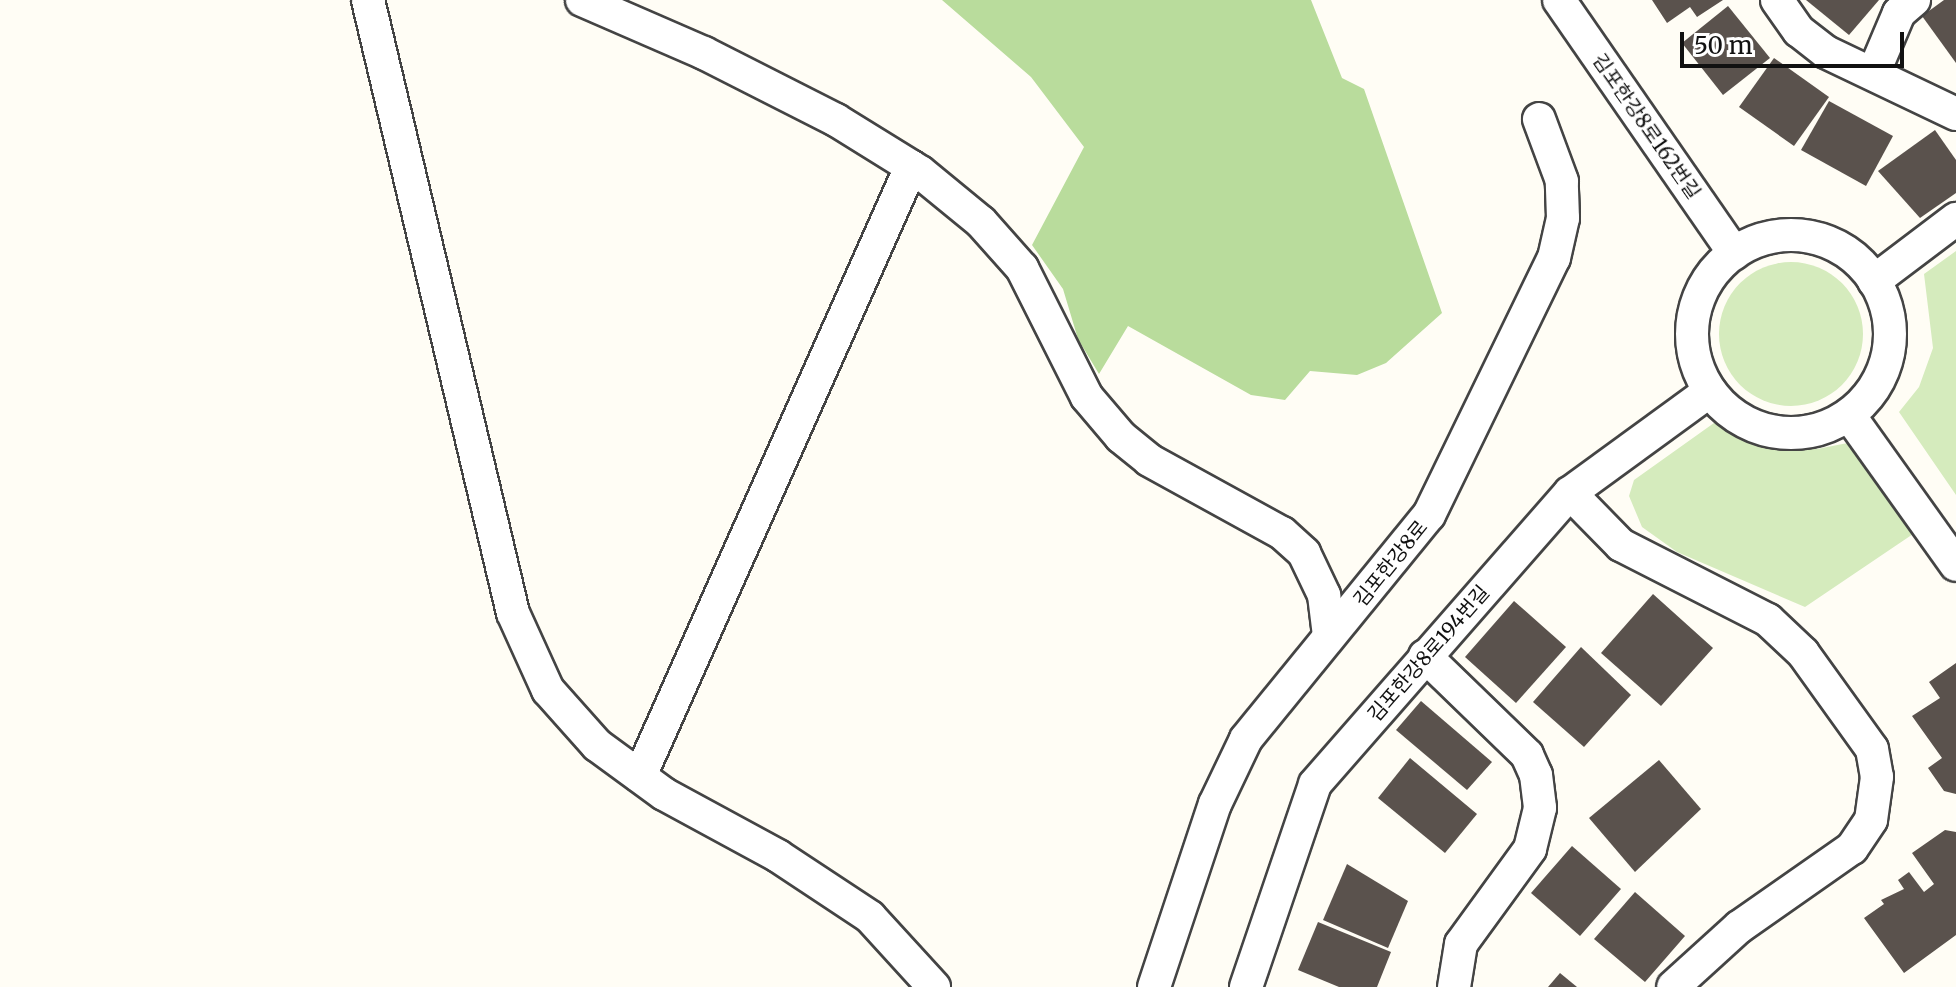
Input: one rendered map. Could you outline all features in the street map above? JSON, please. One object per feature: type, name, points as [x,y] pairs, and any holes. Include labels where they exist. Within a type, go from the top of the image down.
[{"type":"street","points":[[368,0],[513,613],[548,690],[597,745],[640,776],[778,856],[870,917],[934,987]]},
{"type":"street","points":[[582,0],[717,60],[836,120],[911,167],[981,222],[1022,268],[1065,361],[1121,437],[1149,460],[1282,533],[1304,553],[1322,586],[1329,634]]},
{"type":"street","name":"김포한강8로162번길","points":[[1559,0],[1734,253]]},
{"type":"street","points":[[1777,0],[1799,31],[1826,52],[1874,72],[1956,114]]},
{"type":"street","points":[[1874,72],[1899,13],[1914,0]]},
{"type":"street","name":"김포한강8로","points":[[1154,987],[1215,804],[1246,739],[1429,515],[1554,258],[1563,218],[1562,181],[1539,119]]},
{"type":"street","points":[[640,776],[911,167]]},
{"type":"street","points":[[1874,281],[1956,219]]},
{"type":"street","points":[[1800,235],[1834,244],[1862,264],[1874,281],[1891,325],[1888,360],[1874,391],[1849,415],[1821,429],[1790,433],[1759,428],[1732,414],[1710,391],[1696,363],[1692,332],[1697,302],[1712,274],[1734,253],[1766,238],[1800,235]]},
{"type":"street","name":"김포한강8로194번길","points":[[1246,987],[1315,784],[1570,493],[1710,391]]},
{"type":"street","points":[[1849,415],[1956,565]]},
{"type":"street","points":[[1570,493],[1621,545],[1768,620],[1803,653],[1872,749],[1877,777],[1871,820],[1852,848],[1739,927],[1673,987]]},
{"type":"street","points":[[1425,656],[1527,755],[1536,775],[1540,808],[1530,849],[1461,944],[1454,987]]},
{"type":"green space","points":[[942,0],[1311,0],[1342,78],[1364,89],[1442,313],[1386,363],[1357,375],[1310,371],[1285,400],[1251,395],[1128,326],[1099,374],[1078,339],[1063,289],[1032,245],[1084,147],[1031,77]]},
{"type":"green space","points":[[1956,251],[1956,495],[1899,412],[1919,387],[1933,348],[1924,274]]},
{"type":"green space","points":[[1791,262],[1818,268],[1842,283],[1857,307],[1863,334],[1857,361],[1842,385],[1818,400],[1791,406],[1764,400],[1740,385],[1725,361],[1719,334],[1725,307],[1740,283],[1764,268]]},
{"type":"green space","points":[[1728,413],[1775,443],[1817,449],[1858,441],[1919,530],[1805,607],[1677,552],[1642,527],[1629,496],[1634,480]]},
{"type":"building","points":[[1652,0],[1723,0],[1697,17],[1690,7],[1667,23]]},
{"type":"building","points":[[1806,0],[1879,0],[1849,35]]},
{"type":"building","points":[[1944,0],[1956,0],[1956,63],[1922,16]]},
{"type":"building","points":[[1728,6],[1770,58],[1723,95],[1682,43]]},
{"type":"building","points":[[1774,58],[1829,97],[1794,146],[1739,107]]},
{"type":"building","points":[[1829,101],[1893,136],[1866,186],[1801,150]]},
{"type":"building","points":[[1935,130],[1956,160],[1956,193],[1920,218],[1878,171]]},
{"type":"building","points":[[1653,594],[1713,648],[1661,706],[1601,653]]},
{"type":"building","points":[[1514,601],[1566,647],[1516,703],[1465,657]]},
{"type":"building","points":[[1581,647],[1631,695],[1584,747],[1533,702]]},
{"type":"building","points":[[1956,663],[1956,794],[1944,791],[1928,768],[1942,758],[1912,716],[1940,698],[1929,682]]},
{"type":"building","points":[[1421,701],[1492,762],[1467,790],[1396,730]]},
{"type":"building","points":[[1410,758],[1477,814],[1445,853],[1378,798]]},
{"type":"building","points":[[1659,760],[1701,809],[1635,872],[1589,818]]},
{"type":"building","points":[[1945,830],[1956,832],[1956,935],[1904,973],[1864,918],[1884,904],[1881,900],[1904,889],[1898,880],[1909,872],[1924,892],[1934,884],[1912,853]]},
{"type":"building","points":[[1572,846],[1621,889],[1580,936],[1531,893]]},
{"type":"building","points":[[1347,864],[1408,901],[1388,948],[1323,920]]},
{"type":"building","points":[[1635,892],[1685,936],[1645,982],[1594,939]]},
{"type":"building","points":[[1318,922],[1391,952],[1377,987],[1339,987],[1298,970]]},
{"type":"building","points":[[1560,973],[1577,987],[1548,987]]}]
